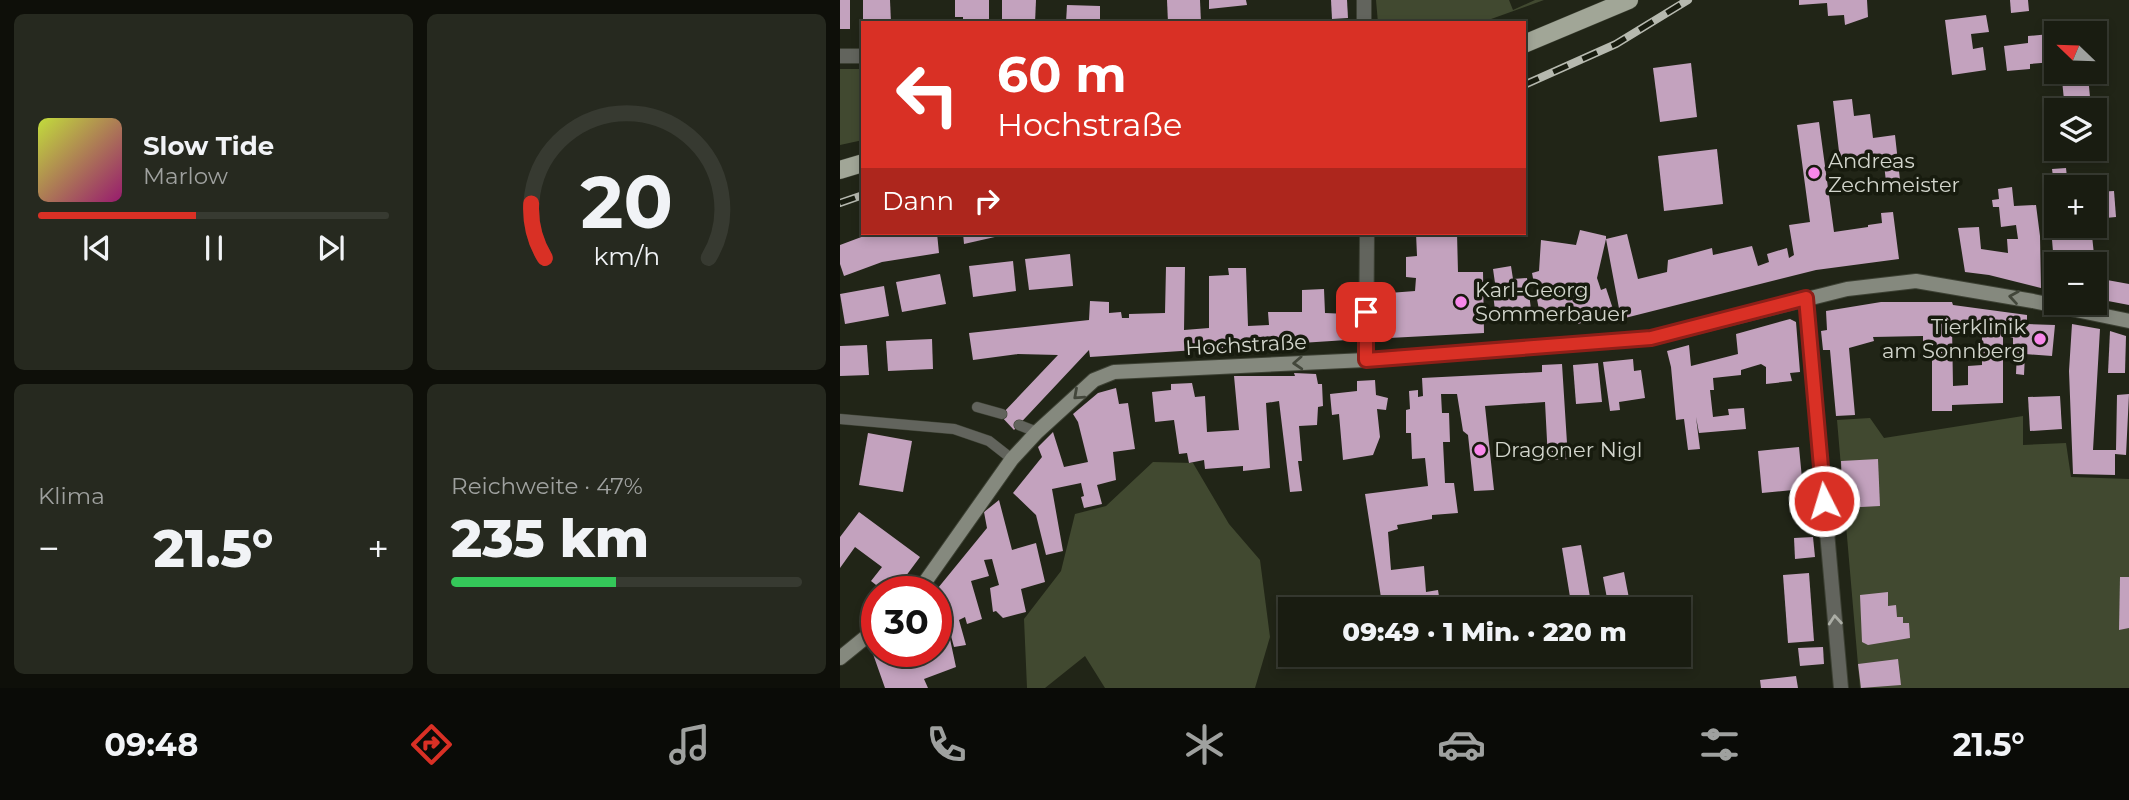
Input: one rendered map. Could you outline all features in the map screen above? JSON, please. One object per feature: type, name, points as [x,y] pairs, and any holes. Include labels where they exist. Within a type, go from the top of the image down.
[{"type":"main road","points":[[1526,43],[1629,0]]},
{"type":"main road","points":[[840,170],[861,164]]},
{"type":"main road","name":"Hochstraße","points":[[929,576],[1012,459],[1094,380],[1114,372],[1366,360],[1651,338],[1847,289],[1916,281],[2033,300],[2129,321]]},
{"type":"main road","points":[[840,658],[861,641]]},
{"type":"street","points":[[1364,0],[1364,21]]},
{"type":"street","points":[[840,56],[861,56]]},
{"type":"street","points":[[1366,360],[1367,235]]},
{"type":"street","points":[[1806,298],[1841,688]]},
{"type":"lane","points":[[977,407],[1002,414]]},
{"type":"lane","points":[[840,419],[954,429],[989,441],[1012,459]]},
{"type":"lane","points":[[1019,425],[1037,432]]},
{"type":"green space","points":[[1376,0],[1509,0],[1513,10],[1535,0],[1544,0],[1486,21],[1378,21]]},
{"type":"green space","points":[[840,69],[861,69],[861,140],[840,145]]},
{"type":"green space","points":[[2023,416],[2023,445],[2066,443],[2071,477],[2129,479],[2129,688],[1860,688],[1837,420],[1870,418],[1884,438]]},
{"type":"green space","points":[[1153,462],[1193,463],[1229,524],[1260,560],[1270,637],[1255,688],[1105,688],[1085,656],[1045,688],[1027,688],[1024,619],[1061,571],[1075,514],[1106,506]]},
{"type":"building","points":[[840,0],[850,0],[850,29],[840,29]]},
{"type":"building","points":[[863,0],[890,0],[891,21],[863,21]]},
{"type":"building","points":[[955,0],[989,0],[989,21],[963,21],[963,17],[955,17]]},
{"type":"building","points":[[1002,0],[1036,0],[1035,21],[1002,21]]},
{"type":"building","points":[[1167,0],[1200,0],[1201,21],[1168,21]]},
{"type":"building","points":[[1209,0],[1246,0],[1247,5],[1209,9]]},
{"type":"building","points":[[1331,0],[1347,0],[1348,18],[1332,19]]},
{"type":"building","points":[[1799,0],[1867,0],[1868,17],[1845,25],[1844,15],[1828,16],[1827,3],[1799,5]]},
{"type":"building","points":[[2010,0],[2028,0],[2029,11],[2011,13]]},
{"type":"building","points":[[1067,5],[1100,6],[1100,21],[1066,21]]},
{"type":"building","points":[[1986,15],[1989,32],[1971,34],[1973,49],[1983,47],[1986,70],[1952,75],[1945,20]]},
{"type":"building","points":[[2044,35],[2044,63],[2030,64],[2030,69],[2007,71],[2004,46],[2028,43],[2028,36]]},
{"type":"building","points":[[1691,63],[1697,117],[1660,122],[1653,68]]},
{"type":"building","points":[[2062,84],[2089,84],[2090,98],[2064,98]]},
{"type":"building","points":[[1852,99],[1854,116],[1870,114],[1873,138],[1895,135],[1900,180],[1886,182],[1883,155],[1840,160],[1833,101]]},
{"type":"building","points":[[1819,122],[1834,232],[1882,223],[1881,213],[1893,212],[1899,259],[1816,270],[1621,319],[1606,239],[1627,234],[1638,279],[1667,272],[1668,260],[1712,248],[1713,255],[1752,246],[1758,266],[1769,262],[1767,254],[1787,248],[1789,258],[1794,255],[1789,225],[1810,222],[1797,125]]},
{"type":"building","points":[[1717,149],[1723,204],[1664,211],[1658,156]]},
{"type":"building","points":[[2066,168],[2067,175],[2053,175],[2052,169]]},
{"type":"building","points":[[2012,187],[2014,206],[2036,205],[2040,236],[2041,288],[1965,272],[1958,228],[1979,227],[1981,249],[2008,253],[2007,239],[2018,239],[2016,225],[2001,227],[1999,207],[1993,207],[1992,200],[1999,199],[1998,189]]},
{"type":"building","points":[[2107,191],[2114,191],[2116,217],[2107,218]]},
{"type":"building","points":[[1580,230],[1606,236],[1597,278],[1601,290],[1606,288],[1614,312],[1578,324],[1577,309],[1540,315],[1532,273],[1539,271],[1541,240],[1576,245]]},
{"type":"building","points":[[867,235],[937,235],[939,253],[882,262],[844,276],[840,264],[840,245]]},
{"type":"building","points":[[963,235],[1004,235],[964,244]]},
{"type":"building","points":[[1308,235],[1333,235],[1333,236]]},
{"type":"building","points":[[1416,235],[1457,235],[1458,272],[1483,272],[1484,333],[1389,338],[1389,293],[1415,291],[1416,278],[1406,277],[1406,257],[1417,256]]},
{"type":"building","points":[[2052,238],[2092,238],[2094,252],[2053,252]]},
{"type":"building","points":[[1070,254],[1073,286],[1029,290],[1025,259]]},
{"type":"building","points":[[1013,261],[1016,291],[973,297],[969,266]]},
{"type":"building","points":[[1511,266],[1513,279],[1527,278],[1532,317],[1496,320],[1493,269]]},
{"type":"building","points":[[1166,267],[1185,267],[1184,330],[1209,328],[1209,276],[1229,275],[1228,268],[1246,268],[1248,326],[1269,325],[1268,312],[1302,312],[1302,290],[1324,289],[1325,313],[1348,314],[1347,340],[1090,357],[1089,350],[1014,430],[999,414],[1002,414],[1058,355],[1018,354],[973,360],[969,333],[1089,320],[1090,301],[1109,302],[1109,313],[1121,312],[1122,318],[1129,318],[1129,314],[1165,313]]},
{"type":"building","points":[[940,274],[946,304],[902,312],[896,282]]},
{"type":"building","points":[[2107,280],[2129,284],[2129,305],[2108,301]]},
{"type":"building","points":[[884,286],[889,316],[845,324],[840,294]]},
{"type":"building","points":[[1881,302],[1952,302],[1953,305],[2027,315],[2027,324],[2055,325],[2052,356],[2025,354],[2024,375],[2016,374],[2017,351],[2013,351],[2013,338],[2003,335],[2003,403],[1952,405],[1952,411],[1932,411],[1932,345],[1923,345],[1923,336],[1873,337],[1874,341],[1849,348],[1855,415],[1836,416],[1830,350],[1823,350],[1821,331],[1827,330],[1826,311]],"holes":[[[1952,326],[1982,328],[1982,365],[1968,366],[1968,385],[1953,386]]]},
{"type":"building","points":[[1790,319],[1796,322],[1800,372],[1790,373],[1792,381],[1766,384],[1766,367],[1761,364],[1741,370],[1741,375],[1713,378],[1714,390],[1710,390],[1713,417],[1729,415],[1728,409],[1744,408],[1746,429],[1699,433],[1696,417],[1700,449],[1688,450],[1684,419],[1676,420],[1667,351],[1689,345],[1691,366],[1738,354],[1736,334]]},
{"type":"building","points":[[2072,324],[2100,329],[2093,450],[2116,450],[2117,395],[2129,394],[2126,455],[2115,454],[2115,475],[2073,474],[2069,371]]},
{"type":"building","points":[[2110,331],[2126,336],[2125,373],[2108,373]]},
{"type":"building","points":[[932,339],[933,369],[888,371],[886,341]]},
{"type":"building","points":[[867,345],[869,375],[840,376],[840,346]]},
{"type":"building","points":[[1633,359],[1634,371],[1641,370],[1645,398],[1619,402],[1620,410],[1610,411],[1603,362]]},
{"type":"building","points":[[1598,363],[1602,402],[1576,404],[1573,365]]},
{"type":"building","points":[[1562,364],[1568,459],[1548,460],[1545,402],[1485,406],[1494,490],[1474,491],[1468,435],[1463,431],[1457,394],[1441,394],[1442,413],[1449,413],[1450,442],[1443,442],[1445,483],[1454,483],[1458,513],[1432,515],[1432,519],[1397,525],[1398,529],[1388,532],[1391,570],[1424,566],[1426,592],[1438,590],[1439,597],[1381,597],[1365,494],[1428,486],[1425,458],[1412,459],[1411,433],[1406,433],[1406,410],[1410,409],[1409,391],[1418,390],[1418,397],[1423,396],[1422,378],[1542,372],[1542,365]]},
{"type":"building","points":[[1294,373],[1316,374],[1318,384],[1322,384],[1323,406],[1318,407],[1317,425],[1299,426],[1302,461],[1298,461],[1302,491],[1290,492],[1279,401],[1266,403],[1270,468],[1243,471],[1243,466],[1205,469],[1204,460],[1189,463],[1187,453],[1179,454],[1174,420],[1155,422],[1152,392],[1171,390],[1171,384],[1192,383],[1195,397],[1205,396],[1207,432],[1239,430],[1234,376],[1295,376]]},
{"type":"building","points":[[1375,380],[1376,395],[1388,398],[1386,410],[1377,409],[1380,437],[1373,455],[1343,460],[1339,414],[1332,415],[1330,394],[1357,391],[1357,381]]},
{"type":"building","points":[[1116,388],[1119,404],[1128,403],[1135,449],[1113,452],[1116,480],[1097,485],[1102,504],[1084,508],[1081,483],[1052,489],[1063,551],[1046,555],[1036,515],[1013,493],[1042,457],[1038,447],[1053,432],[1064,467],[1088,462],[1078,422],[1073,414],[1098,393]]},
{"type":"building","points":[[2060,396],[2062,429],[2030,431],[2028,397]]},
{"type":"building","points":[[868,433],[912,441],[903,492],[859,485]]},
{"type":"building","points":[[1799,447],[1803,489],[1762,493],[1758,451]]},
{"type":"building","points":[[1878,459],[1880,506],[1843,508],[1841,461]]},
{"type":"building","points":[[999,500],[1012,550],[1036,543],[1045,582],[1021,589],[1026,612],[1003,618],[996,611],[993,612],[990,588],[999,585],[992,559],[984,560],[989,576],[971,581],[982,619],[967,624],[965,617],[959,620],[966,645],[954,647],[952,576],[948,576],[987,528],[984,512]]},
{"type":"building","points":[[859,512],[920,557],[906,576],[875,576],[882,567],[855,547],[840,568],[840,537]]},
{"type":"building","points":[[1813,537],[1815,557],[1795,559],[1794,538]]},
{"type":"building","points":[[1581,545],[1590,597],[1570,597],[1562,548]]},
{"type":"building","points":[[1624,572],[1629,597],[1607,597],[1603,577]]},
{"type":"building","points":[[1809,573],[1814,641],[1788,643],[1783,575]]},
{"type":"building","points":[[2120,577],[2129,577],[2129,628],[2119,630]]},
{"type":"building","points":[[1888,592],[1888,606],[1896,605],[1897,617],[1903,617],[1903,623],[1909,623],[1910,638],[1868,645],[1862,642],[1860,595]]},
{"type":"building","points":[[1823,647],[1824,664],[1800,666],[1798,648]]},
{"type":"building","points":[[952,648],[956,667],[924,679],[928,688],[885,688],[878,667],[952,667]]},
{"type":"building","points":[[1898,659],[1901,685],[1861,688],[1858,664]]},
{"type":"building","points":[[1796,676],[1798,688],[1761,688],[1760,680]]},
{"type":"railway","points":[[1526,84],[1616,44],[1688,0]]},
{"type":"railway","points":[[840,203],[861,196]]},
{"type":"place","name":"Andreas Zechmeister","points":[[1814,173]]},
{"type":"place","name":"Karl-Georg Sommerbauer","points":[[1461,302]]},
{"type":"place","name":"Tierklinik am Sonnberg","points":[[2040,339]]},
{"type":"place","name":"Dragoner Nigl","points":[[1480,450]]},
{"type":"route","points":[[1366,312],[1366,360],[1651,338],[1806,298],[1824,501]]}]
